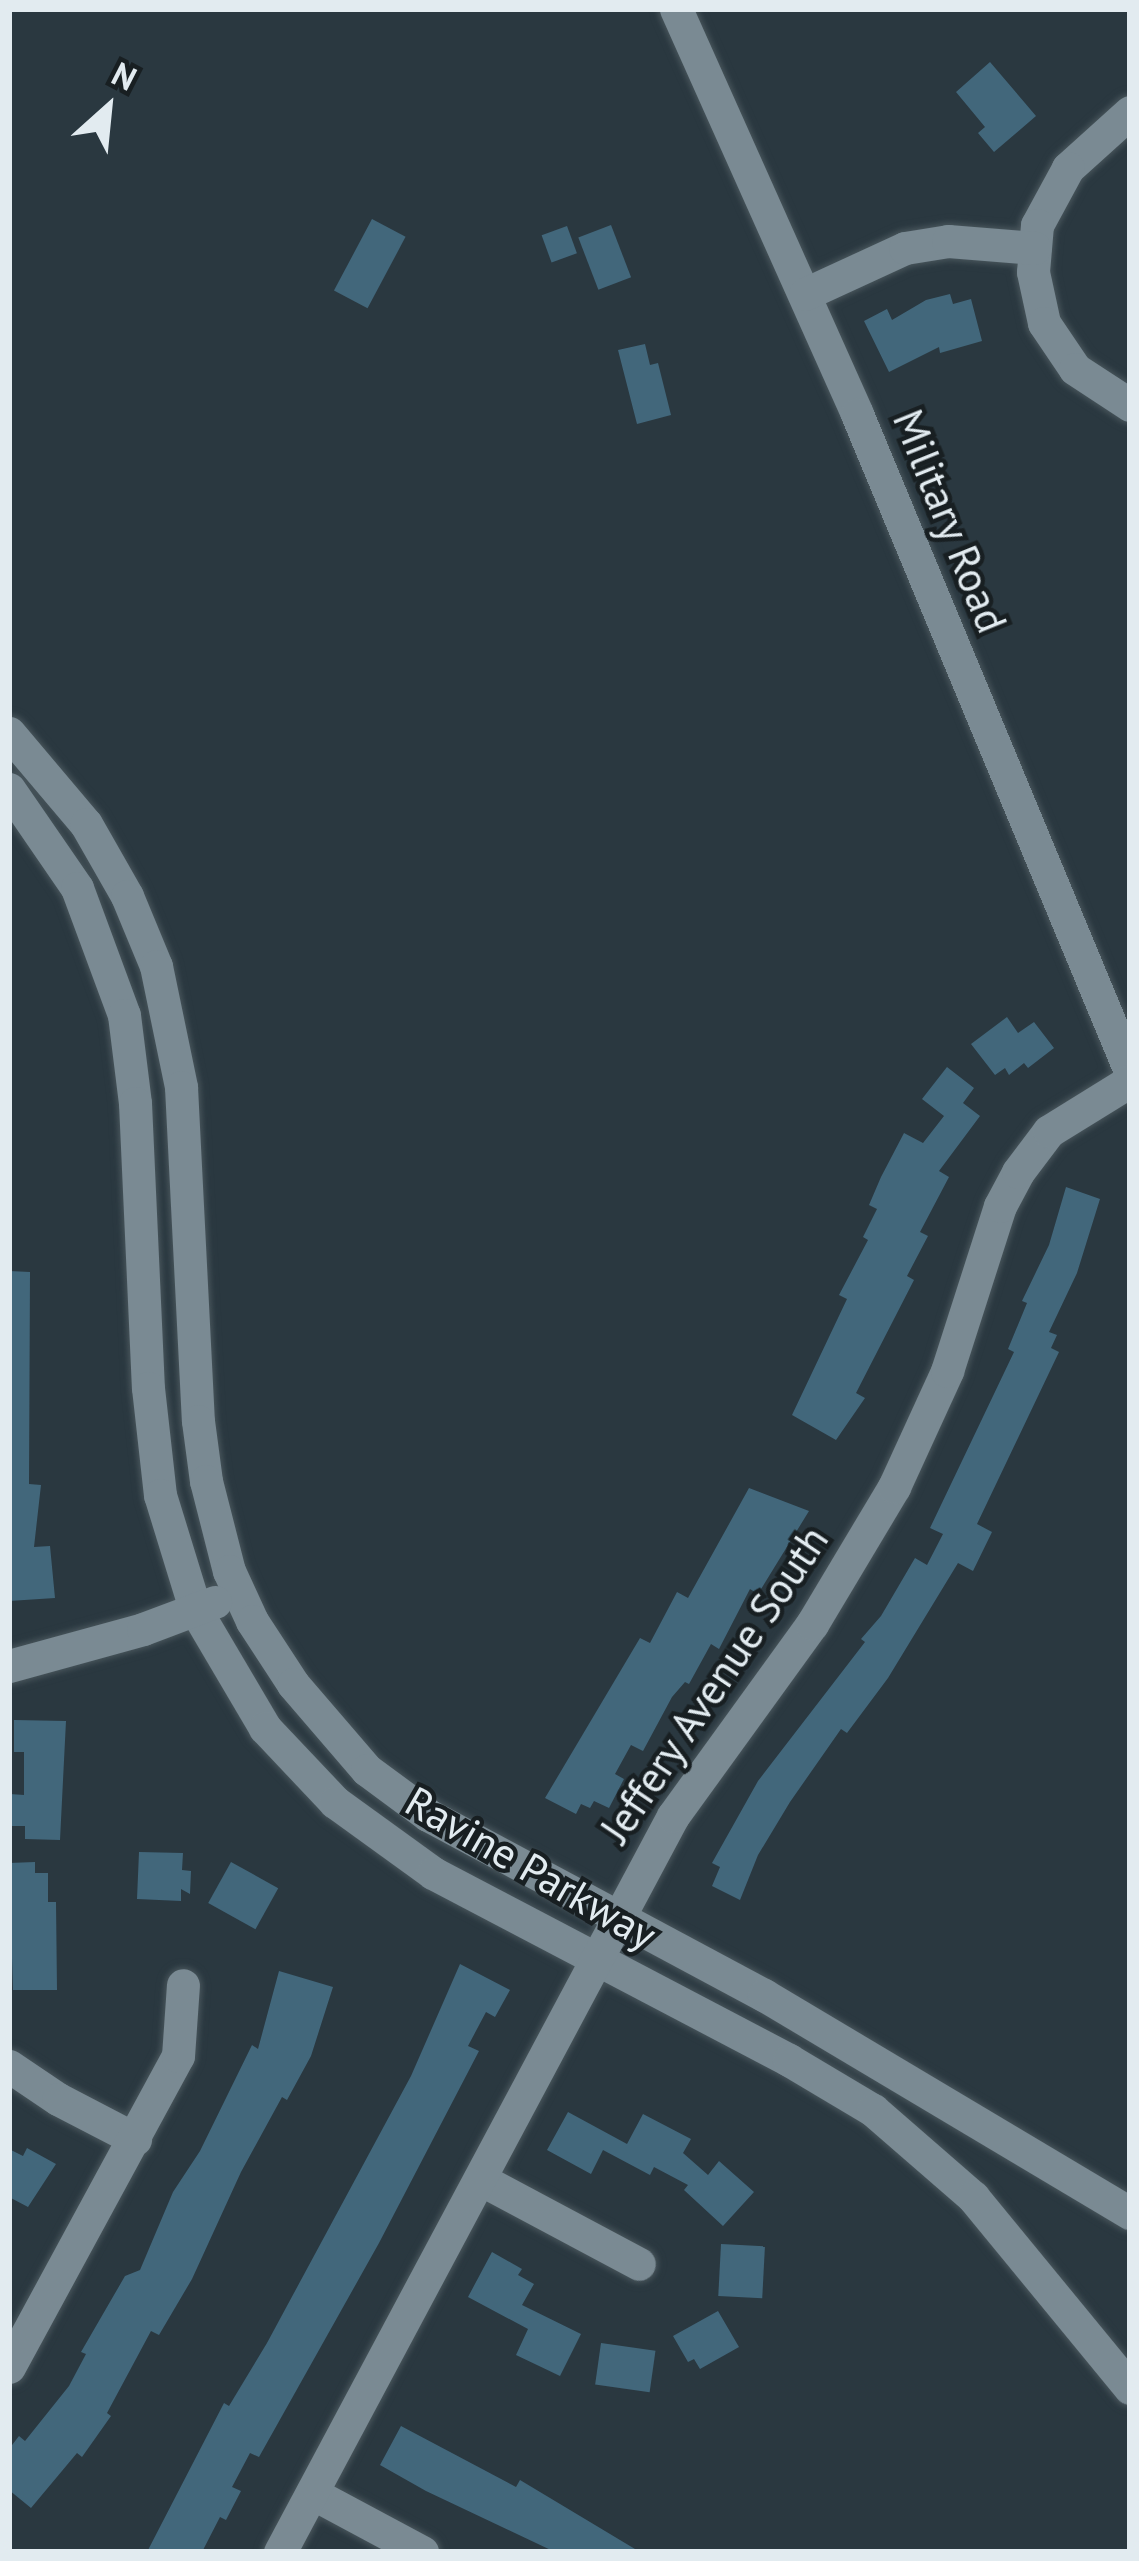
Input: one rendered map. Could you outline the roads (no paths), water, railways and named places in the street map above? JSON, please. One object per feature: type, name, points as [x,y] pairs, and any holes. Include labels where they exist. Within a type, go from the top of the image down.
[{"type":"street","name":"Military Road","points":[[676,9],[805,293],[1130,1071]]},
{"type":"street","points":[[1130,112],[1068,168],[1037,225],[1033,272],[1044,323],[1075,369],[1130,405]]},
{"type":"street","points":[[805,293],[905,248],[948,241],[1035,248]]},
{"type":"street","name":"Ravine Parkway","points":[[9,733],[65,796],[108,860],[141,925],[167,1007],[181,1087],[201,1446],[220,1543],[239,1593],[292,1684],[367,1770],[428,1815],[839,2037],[1130,2213]]},
{"type":"street","name":"Ravine Parkway","points":[[9,789],[77,888],[124,1015],[135,1103],[154,1453],[170,1534],[195,1609],[265,1728],[335,1802],[433,1873],[839,2088],[903,2133],[973,2197],[1130,2388]]},
{"type":"street","name":"Jeffery Avenue South","points":[[280,2552],[704,1766],[812,1624],[894,1487],[946,1371],[1000,1206],[1018,1172],[1049,1131],[1130,1081]]},
{"type":"street","points":[[9,1666],[239,1593]]},
{"type":"street","points":[[9,2367],[182,2046],[183,1985]]},
{"type":"street","points":[[9,2066],[135,2139]]},
{"type":"street","points":[[480,2179],[639,2264]]},
{"type":"street","points":[[312,2493],[422,2552]]}]
